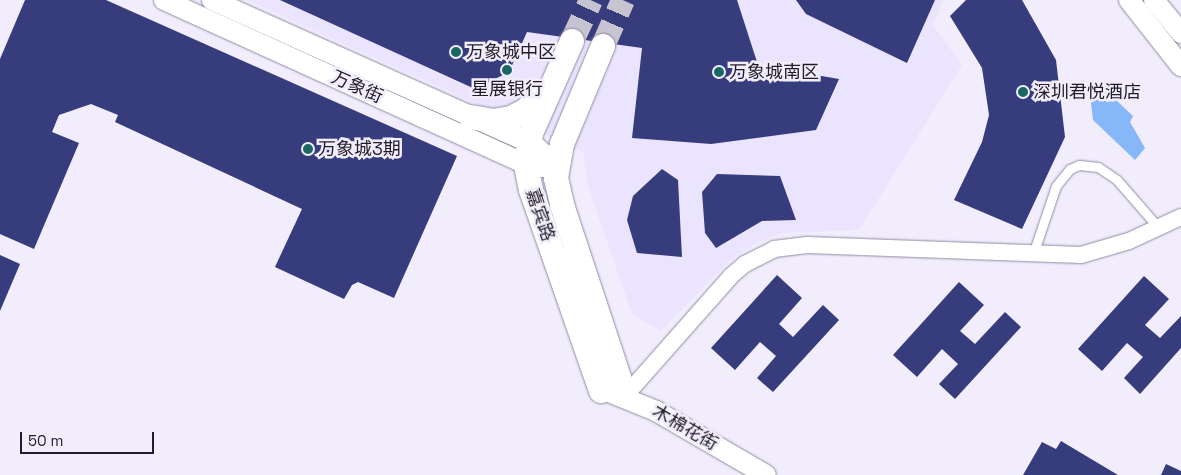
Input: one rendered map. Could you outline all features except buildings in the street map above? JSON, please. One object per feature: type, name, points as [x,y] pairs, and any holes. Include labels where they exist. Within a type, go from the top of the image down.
[{"type":"main road","points":[[527,153],[559,67],[572,41]]},
{"type":"main road","points":[[555,170],[604,46]]},
{"type":"main road","points":[[471,117],[499,121],[520,114],[538,99],[559,67]]},
{"type":"main road","name":"嘉宾路","points":[[527,153],[531,190],[601,391]]},
{"type":"main road","name":"嘉宾路","points":[[555,170],[625,396]]},
{"type":"street","name":"万象街","points":[[164,0],[527,153],[539,148],[555,170]]},
{"type":"street","name":"万象街","points":[[212,0],[471,117],[527,153]]},
{"type":"street","points":[[1129,0],[1181,66]]},
{"type":"street","points":[[1154,0],[1181,33]]},
{"type":"street","points":[[625,396],[731,276],[745,264],[774,249],[807,245],[1032,254],[1096,252],[1181,217]]},
{"type":"street","name":"木棉花街","points":[[601,391],[625,396],[766,475]]},
{"type":"lane","points":[[1032,254],[1056,186],[1070,169],[1079,165],[1098,167],[1117,180],[1158,227]]},
{"type":"shaded area","points":[[247,0],[944,0],[933,25],[962,65],[859,230],[782,233],[758,242],[729,261],[661,331],[632,314],[588,186],[583,152]]},
{"type":"water","points":[[1102,87],[1133,116],[1130,122],[1145,148],[1135,160],[1093,120],[1091,103]]},
{"type":"tunnel","points":[[572,41],[591,0]]},
{"type":"tunnel","points":[[603,46],[623,0]]},
{"type":"place","name":"万象城中区","points":[[456,52]]},
{"type":"place","name":"星展银行","points":[[507,70]]},
{"type":"place","name":"万象城南区","points":[[719,72]]},
{"type":"place","name":"深圳君悦酒店","points":[[1023,92]]},
{"type":"place","name":"万象城3期","points":[[308,149]]}]
